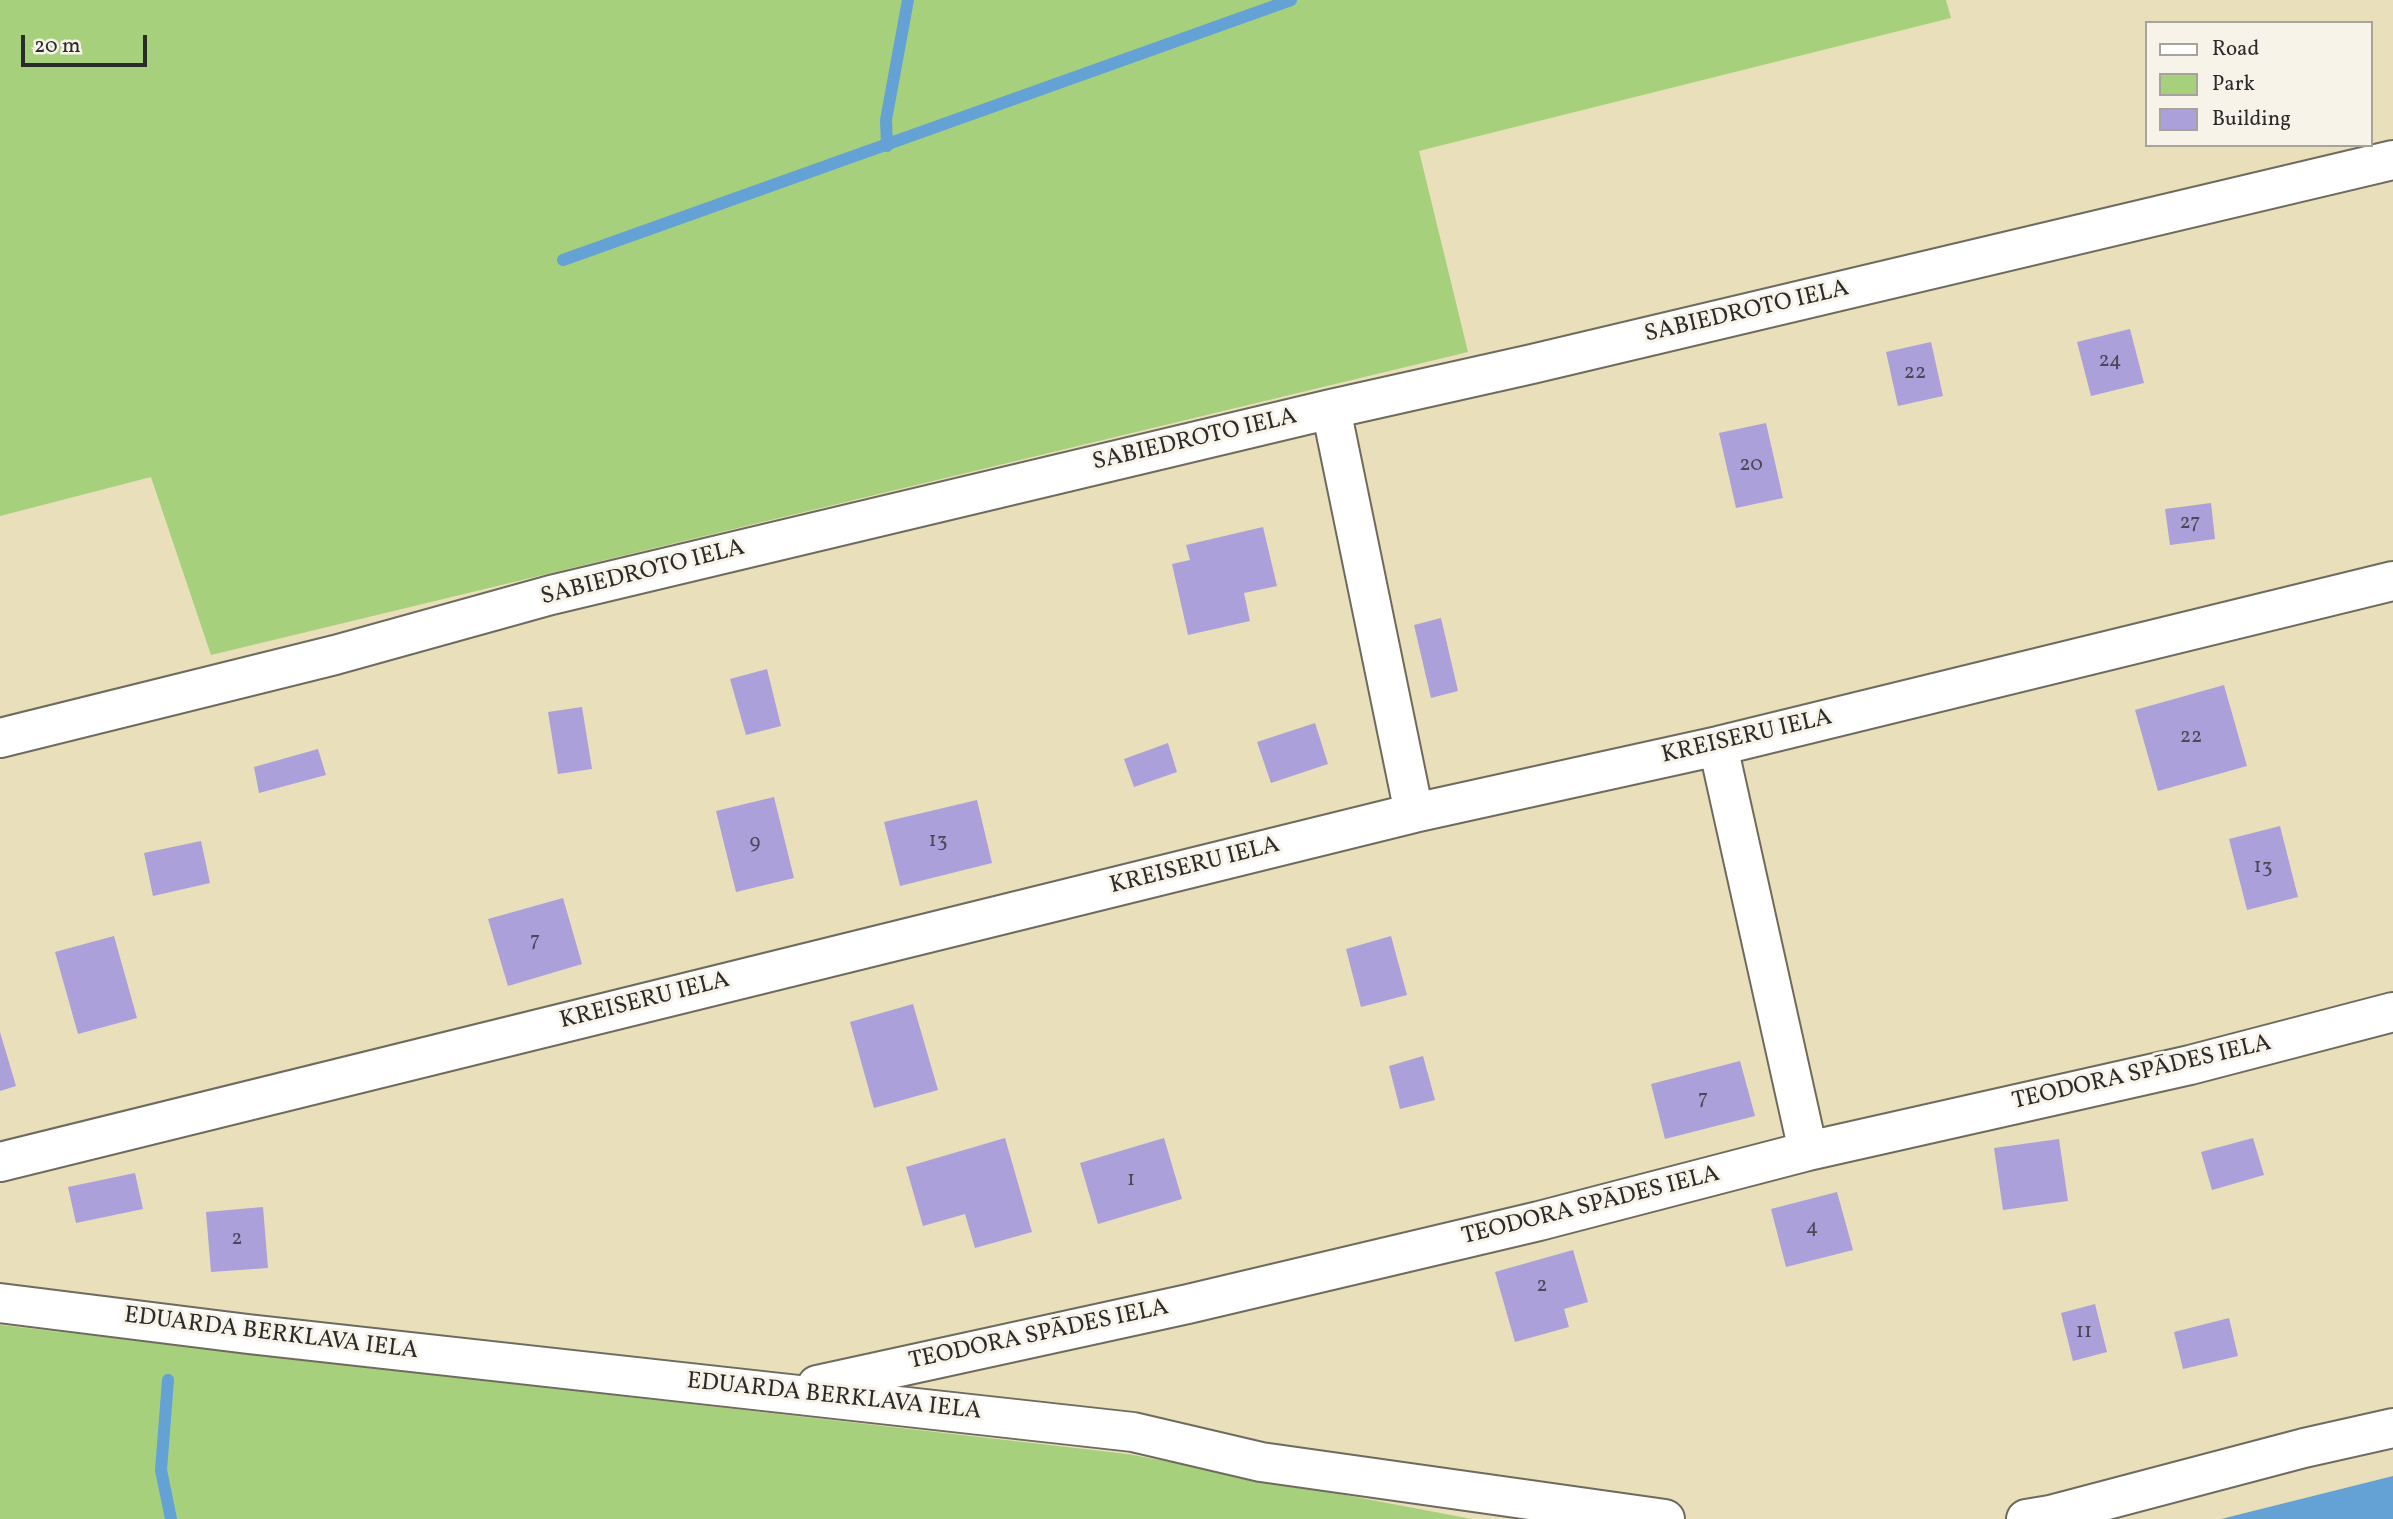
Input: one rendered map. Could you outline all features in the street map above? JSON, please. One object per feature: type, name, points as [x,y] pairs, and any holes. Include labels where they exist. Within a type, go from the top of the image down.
[{"type":"street","name":"SABIEDROTO IELA","points":[[0,738],[335,655],[551,595],[2393,160]]},
{"type":"street","points":[[1331,409],[1414,813]]},
{"type":"street","name":"KREISERU IELA","points":[[0,1162],[1414,813],[1718,746],[2393,581]]},
{"type":"street","points":[[1718,746],[1808,1151]]},
{"type":"street","name":"TEODORA SPĀDES IELA","points":[[787,1392],[1188,1304],[1539,1221],[1808,1151],[2190,1065],[2393,1012]]},
{"type":"street","name":"EDUARDA BERKLAVA IELA","points":[[0,1303],[275,1337],[1133,1432],[1261,1462],[1665,1519]]},
{"type":"street","points":[[2026,1519],[2393,1427]]},
{"type":"green space","points":[[0,0],[1946,0],[1951,18],[1419,151],[1468,352],[211,655],[151,477],[0,516]]},
{"type":"green space","points":[[0,1325],[1128,1454],[1472,1519],[0,1519]]},
{"type":"water","points":[[2393,1476],[2393,1519],[2221,1519]]},
{"type":"building","points":[[2130,329],[2144,383],[2091,396],[2077,342]]},
{"type":"building","points":[[1931,342],[1943,396],[1898,406],[1886,352]]},
{"type":"building","points":[[1766,423],[1783,498],[1736,508],[1719,433]]},
{"type":"building","points":[[2211,503],[2215,539],[2170,545],[2165,509]]},
{"type":"building","points":[[1263,527],[1277,586],[1244,593],[1250,621],[1188,635],[1172,564],[1190,560],[1186,545]]},
{"type":"building","points":[[1441,618],[1458,691],[1431,698],[1414,625]]},
{"type":"building","points":[[767,669],[781,726],[746,735],[730,679]]},
{"type":"building","points":[[2224,685],[2247,766],[2158,791],[2135,710]]},
{"type":"building","points":[[582,707],[592,769],[558,774],[548,712]]},
{"type":"building","points":[[1315,723],[1328,764],[1271,783],[1257,742]]},
{"type":"building","points":[[1168,743],[1177,772],[1134,787],[1124,759]]},
{"type":"building","points":[[318,749],[326,775],[259,793],[254,767]]},
{"type":"building","points":[[774,797],[794,878],[736,892],[716,811]]},
{"type":"building","points":[[977,800],[992,863],[900,886],[884,822]]},
{"type":"building","points":[[2280,826],[2298,897],[2247,910],[2229,839]]},
{"type":"building","points":[[201,841],[210,883],[153,896],[144,853]]},
{"type":"building","points":[[563,898],[582,964],[508,986],[488,919]]},
{"type":"building","points":[[114,936],[137,1018],[78,1034],[55,952]]},
{"type":"building","points":[[1391,936],[1407,995],[1361,1007],[1346,949]]},
{"type":"building","points":[[913,1004],[938,1090],[874,1108],[850,1022]]},
{"type":"building","points":[[0,1032],[16,1086],[0,1091]]},
{"type":"building","points":[[1423,1056],[1435,1100],[1400,1109],[1389,1066]]},
{"type":"building","points":[[1740,1061],[1755,1116],[1665,1139],[1651,1084]]},
{"type":"building","points":[[1005,1138],[1032,1232],[975,1248],[965,1214],[923,1226],[906,1167]]},
{"type":"building","points":[[1164,1138],[1182,1199],[1098,1224],[1080,1163]]},
{"type":"building","points":[[2253,1138],[2264,1175],[2212,1190],[2201,1152]]},
{"type":"building","points":[[2059,1139],[2068,1201],[2003,1210],[1994,1148]]},
{"type":"building","points":[[135,1173],[143,1209],[76,1223],[68,1187]]},
{"type":"building","points":[[1837,1192],[1853,1250],[1786,1267],[1771,1209]]},
{"type":"building","points":[[263,1207],[268,1268],[211,1272],[206,1212]]},
{"type":"building","points":[[1573,1250],[1588,1302],[1564,1309],[1569,1327],[1515,1342],[1495,1272]]},
{"type":"building","points":[[2095,1304],[2107,1352],[2073,1361],[2061,1313]]},
{"type":"building","points":[[2229,1318],[2238,1356],[2183,1369],[2174,1332]]},
{"type":"waterway","points":[[887,146],[886,120],[908,0]]},
{"type":"waterway","points":[[563,260],[1291,0]]},
{"type":"waterway","points":[[168,1380],[161,1470],[171,1519]]}]
